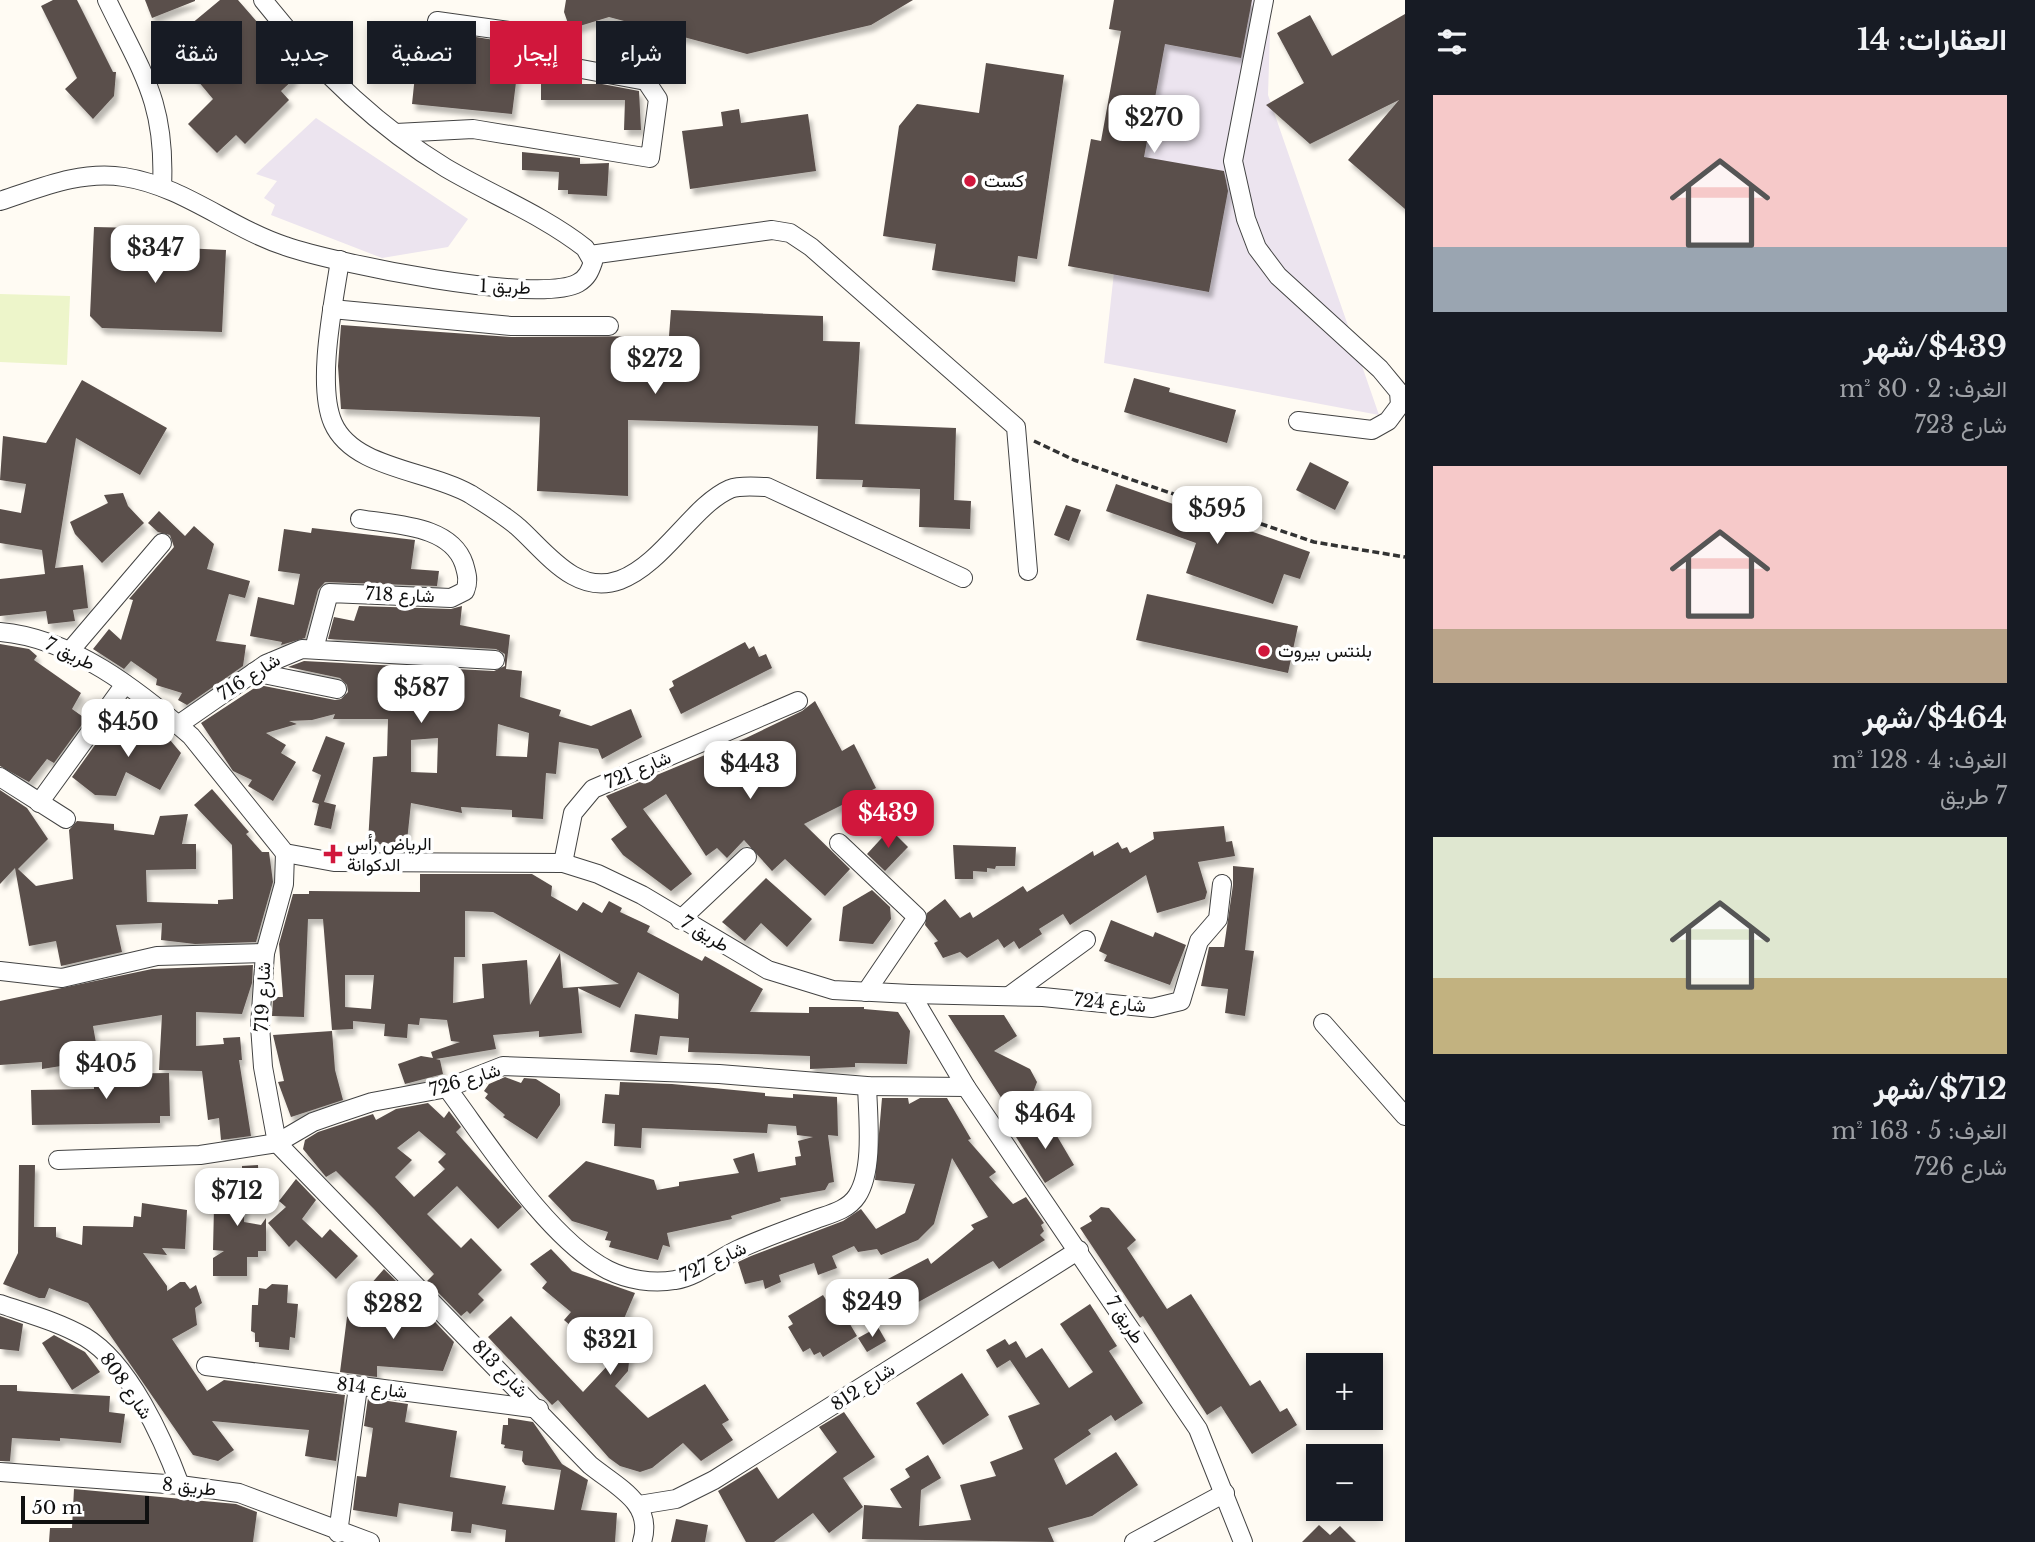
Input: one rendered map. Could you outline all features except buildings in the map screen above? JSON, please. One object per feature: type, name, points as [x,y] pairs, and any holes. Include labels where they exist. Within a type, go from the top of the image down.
[{"type":"street","points":[[107,0],[148,81],[158,109],[163,159],[162,187]]},
{"type":"street","points":[[263,0],[339,85],[396,133],[445,167],[576,241],[590,255],[734,233],[772,230],[790,233],[811,247],[1016,427],[1028,571]]},
{"type":"street","points":[[1264,0],[1233,161],[1246,219],[1257,248],[1279,276],[1380,369],[1399,392],[1400,405],[1388,421],[1372,430],[1298,421]]},
{"type":"street","points":[[396,133],[473,130],[650,158],[659,99],[646,81],[549,63],[523,33],[437,20]]},
{"type":"street","name":"طريق 1","points":[[0,201],[71,178],[101,175],[125,177],[162,187],[285,246],[340,260],[468,285],[519,289],[577,284],[589,272],[593,262],[590,255]]},
{"type":"street","points":[[340,260],[328,337],[327,406],[333,424],[343,438],[357,452],[375,461],[428,475],[469,494],[516,525],[566,572],[592,584],[620,579],[662,552],[714,500],[732,488],[767,486],[963,578]]},
{"type":"street","points":[[332,309],[511,326],[609,326]]},
{"type":"street","name":"شارع 718","points":[[313,649],[329,593],[451,598],[465,591],[468,582],[461,554],[451,543],[421,528],[360,519]]},
{"type":"street","points":[[69,653],[162,543]]},
{"type":"street","name":"7 طريق","points":[[0,632],[20,633],[69,653],[125,684],[178,725],[191,736],[285,853],[334,862],[562,863],[598,874],[642,895],[768,971],[833,990],[911,994],[966,1087],[1198,1429],[1243,1542]]},
{"type":"street","name":"شارع 716","points":[[178,725],[288,653],[313,649],[495,660]]},
{"type":"street","points":[[254,673],[337,689]]},
{"type":"street","points":[[39,803],[125,684]]},
{"type":"street","name":"شارع 721","points":[[562,863],[573,813],[593,789],[798,701]]},
{"type":"street","points":[[0,777],[66,819]]},
{"type":"street","points":[[839,843],[917,917],[866,992]]},
{"type":"street","name":"شارع 719","points":[[277,1143],[263,1067],[260,1026],[265,953],[284,884],[285,853]]},
{"type":"street","points":[[680,920],[747,857]]},
{"type":"street","name":"شارع 724","points":[[911,994],[1009,996],[1152,1008],[1181,1001],[1199,941],[1218,919],[1222,884]]},
{"type":"street","points":[[1009,996],[1086,940]]},
{"type":"street","points":[[0,972],[62,978],[157,956],[265,953]]},
{"type":"street","points":[[1323,1023],[1405,1116]]},
{"type":"street","name":"شارع 726","points":[[58,1160],[201,1155],[277,1143],[313,1122],[348,1110],[447,1088],[503,1066],[719,1074],[867,1086],[966,1087]]},
{"type":"street","name":"شارع 727","points":[[447,1088],[538,1207],[578,1250],[610,1271],[655,1282],[678,1280],[736,1251],[832,1214],[853,1201],[858,1195],[864,1175],[869,1135],[867,1086]]},
{"type":"street","name":"شارع 813","points":[[277,1143],[539,1409],[590,1465],[639,1505]]},
{"type":"street","name":"شارع 812","points":[[639,1505],[676,1499],[714,1480],[1079,1250]]},
{"type":"street","name":"شارع 808","points":[[0,1304],[66,1327],[102,1350],[148,1415],[169,1453],[180,1485]]},
{"type":"street","name":"شارع 814","points":[[206,1366],[539,1409]]},
{"type":"street","points":[[338,1533],[358,1387]]},
{"type":"street","name":"طريق 8","points":[[0,1472],[180,1485],[239,1493],[266,1501],[338,1533],[370,1542]]},
{"type":"street","points":[[1134,1542],[1225,1493]]},
{"type":"street","points":[[639,1505],[646,1522],[642,1542]]},
{"type":"path","points":[[1016,427],[1034,440],[1074,460],[1314,542],[1405,557]]},
{"type":"shaded area","points":[[1144,0],[1271,0],[1268,95],[1379,415],[1104,363]]},
{"type":"shaded area","points":[[316,118],[468,219],[448,247],[382,258],[271,215],[275,205],[264,198],[277,181],[256,174]]},
{"type":"green space","points":[[0,294],[70,296],[67,365],[0,362]]},
{"type":"place","name":"كست","points":[[970,181]]},
{"type":"place","name":"بلنتس بيروت","points":[[1264,651]]},
{"type":"place","name":"الرياض رأس الدكوانة","points":[[333,854]]}]
